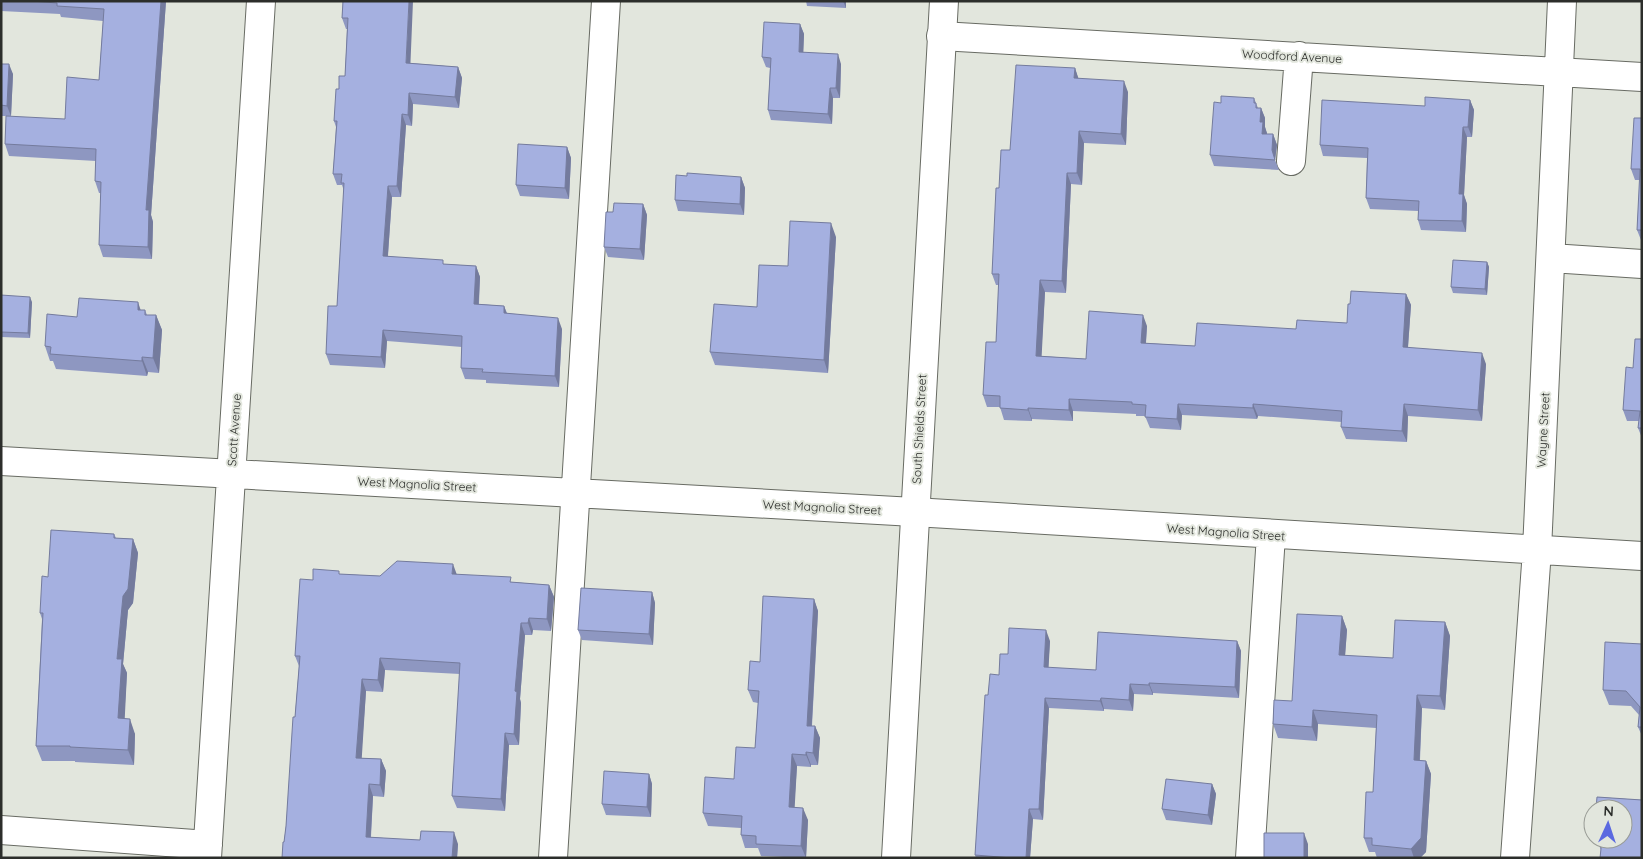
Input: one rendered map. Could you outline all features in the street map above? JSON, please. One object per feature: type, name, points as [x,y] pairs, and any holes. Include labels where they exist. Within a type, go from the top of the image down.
[{"type":"street","name":"Scott Avenue","points":[[208,851],[261,1]]},
{"type":"street","points":[[553,858],[606,1]]},
{"type":"street","name":"South Shields Street","points":[[896,858],[944,1]]},
{"type":"street","name":"Wayne Street","points":[[1515,858],[1537,550],[1562,1]]},
{"type":"street","name":"Woodford Avenue","points":[[941,36],[1642,77]]},
{"type":"street","points":[[1291,161],[1299,56]]},
{"type":"street","points":[[1551,258],[1642,264]]},
{"type":"street","name":"West Magnolia Street","points":[[1,461],[914,512],[1642,556]]},
{"type":"street","points":[[1250,858],[1271,535]]},
{"type":"street","points":[[1,830],[208,851]]},
{"type":"building","points":[[31,1],[161,1],[146,210],[149,210],[148,247],[99,245],[101,182],[95,181],[96,149],[5,144],[6,116],[65,119],[67,77],[99,80],[104,9],[57,6],[57,3]]},
{"type":"building","points":[[343,1],[409,1],[406,63],[458,67],[455,97],[409,93],[408,115],[402,114],[397,186],[388,186],[383,256],[443,260],[443,264],[476,266],[474,304],[504,306],[504,313],[558,318],[555,376],[482,372],[483,369],[461,368],[462,336],[383,330],[381,357],[326,354],[328,306],[337,306],[344,183],[341,183],[342,174],[333,174],[337,121],[334,121],[336,89],[339,89],[339,76],[345,76],[348,18],[342,18]]},
{"type":"building","points":[[764,22],[800,24],[799,52],[838,54],[836,88],[830,88],[828,114],[768,110],[771,58],[762,57]]},
{"type":"building","points":[[1,64],[9,64],[7,106],[1,105]]},
{"type":"building","points":[[1016,65],[1075,68],[1074,78],[1124,81],[1121,134],[1079,131],[1077,173],[1067,173],[1062,281],[1040,280],[1036,356],[1086,359],[1089,311],[1143,315],[1141,343],[1195,346],[1197,323],[1296,329],[1297,320],[1347,323],[1351,291],[1406,294],[1403,347],[1482,353],[1478,410],[1404,404],[1402,431],[1341,427],[1342,411],[1253,404],[1253,408],[1178,404],[1177,419],[1145,417],[1146,405],[1132,404],[1132,402],[1069,399],[1069,410],[1000,408],[1000,396],[983,395],[986,342],[996,342],[999,274],[992,274],[996,188],[999,188],[1001,150],[1010,150]]},
{"type":"building","points":[[1221,96],[1254,98],[1256,108],[1261,108],[1260,122],[1263,122],[1262,134],[1273,134],[1272,150],[1275,160],[1210,155],[1214,102],[1221,103]]},
{"type":"building","points":[[1425,97],[1470,100],[1468,127],[1463,127],[1459,194],[1463,194],[1462,221],[1418,220],[1419,201],[1366,198],[1368,148],[1320,145],[1322,100],[1425,106]]},
{"type":"building","points":[[1634,118],[1642,118],[1642,230],[1637,230],[1640,169],[1631,169]]},
{"type":"building","points":[[518,144],[567,147],[565,188],[516,185]]},
{"type":"building","points":[[687,173],[741,177],[740,204],[675,200],[676,175],[687,176]]},
{"type":"building","points":[[614,203],[643,204],[640,249],[604,247],[606,212],[613,212]]},
{"type":"building","points":[[790,221],[831,223],[824,360],[710,352],[714,304],[757,307],[759,265],[788,266]]},
{"type":"building","points":[[1453,260],[1487,262],[1485,289],[1451,287]]},
{"type":"building","points":[[1,295],[30,297],[28,333],[1,332]]},
{"type":"building","points":[[79,298],[138,302],[138,310],[145,310],[145,315],[156,315],[153,358],[142,357],[142,361],[50,354],[51,347],[45,346],[47,314],[77,317]]},
{"type":"building","points":[[1635,339],[1642,339],[1642,428],[1638,428],[1640,411],[1623,410],[1626,367],[1633,368]]},
{"type":"building","points":[[51,530],[114,534],[114,538],[133,539],[128,589],[123,596],[117,659],[122,659],[118,718],[130,719],[128,750],[36,746],[43,613],[40,613],[42,576],[48,577]]},
{"type":"building","points":[[397,561],[453,564],[452,574],[511,577],[510,582],[549,585],[547,619],[529,618],[528,623],[521,623],[515,691],[517,692],[514,734],[505,733],[501,799],[452,796],[460,663],[380,658],[378,680],[362,679],[356,758],[381,759],[380,785],[369,784],[366,837],[420,840],[421,831],[454,832],[452,858],[282,858],[293,717],[295,717],[300,656],[295,656],[300,579],[313,580],[313,569],[339,571],[339,574],[380,576]]},
{"type":"building","points":[[581,588],[652,592],[649,634],[578,630]]},
{"type":"building","points":[[763,596],[814,599],[807,726],[815,726],[813,753],[806,752],[806,755],[792,754],[789,807],[803,808],[801,846],[756,844],[756,836],[741,835],[742,816],[703,813],[705,777],[734,779],[736,747],[755,748],[759,691],[748,690],[750,661],[760,662]]},
{"type":"building","points":[[1297,614],[1342,616],[1339,655],[1393,658],[1395,620],[1445,622],[1440,696],[1417,695],[1414,760],[1426,761],[1421,838],[1411,849],[1372,845],[1372,838],[1364,838],[1366,792],[1373,792],[1377,715],[1313,710],[1312,727],[1273,724],[1274,700],[1292,701]]},
{"type":"building","points":[[1009,628],[1046,630],[1044,667],[1096,670],[1098,632],[1237,641],[1235,687],[1149,683],[1149,685],[1130,684],[1129,700],[1101,698],[1100,701],[1045,698],[1039,809],[1029,809],[1026,858],[975,855],[985,695],[988,695],[990,674],[999,675],[1000,654],[1008,654]]},
{"type":"building","points":[[1605,642],[1642,644],[1642,727],[1638,727],[1640,707],[1626,691],[1603,690]]},
{"type":"building","points":[[604,771],[649,774],[647,807],[602,804]]},
{"type":"building","points":[[1166,779],[1212,784],[1208,815],[1162,809]]},
{"type":"building","points":[[1597,797],[1627,799],[1597,799]]},
{"type":"building","points":[[1633,799],[1642,800],[1642,858],[1600,858],[1601,849],[1633,849]]},
{"type":"building","points":[[1264,833],[1304,833],[1304,858],[1264,858]]}]
